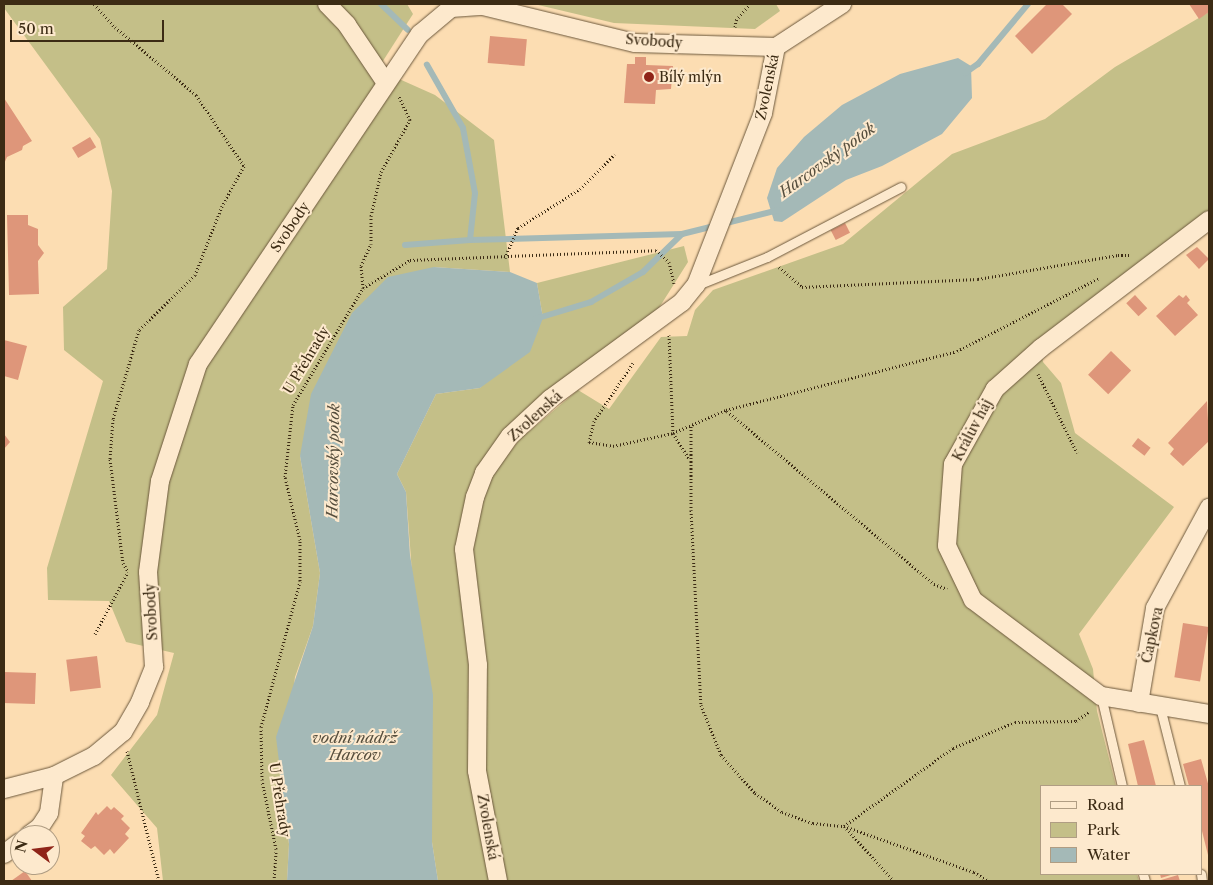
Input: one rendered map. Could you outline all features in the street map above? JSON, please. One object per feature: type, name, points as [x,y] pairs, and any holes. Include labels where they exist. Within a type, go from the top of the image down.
[{"type":"street","points":[[328,4],[347,25],[386,83]]},
{"type":"street","points":[[776,47],[842,4]]},
{"type":"street","name":"Svobody","points":[[4,789],[54,776],[94,756],[123,732],[154,667],[148,572],[160,481],[198,364],[420,34],[451,8],[483,6],[635,43],[776,47]]},
{"type":"street","name":"Zvolenská","points":[[498,881],[477,771],[478,665],[464,549],[470,514],[484,473],[510,436],[550,399],[682,302],[696,285],[736,188],[763,114],[776,47]]},
{"type":"street","name":"Králův háj","points":[[1139,703],[1101,696],[973,600],[947,546],[953,464],[995,389],[1031,357],[1209,220]]},
{"type":"street","name":"Čapkova","points":[[1139,703],[1155,608],[1209,508]]},
{"type":"street","points":[[1139,703],[1209,714]]},
{"type":"street","points":[[41,825],[49,813],[54,776]]},
{"type":"lane","points":[[696,285],[767,257],[901,187]]},
{"type":"lane","points":[[1101,696],[1122,785]]},
{"type":"lane","points":[[1160,707],[1180,785]]},
{"type":"path","points":[[94,4],[115,27],[196,95],[244,166],[222,206],[195,275],[139,330],[113,419],[110,459],[123,563],[129,572]]},
{"type":"path","points":[[734,45],[736,20],[750,4]]},
{"type":"path","points":[[363,288],[361,266],[371,244],[371,216],[382,172],[410,120],[403,100],[386,83]]},
{"type":"path","points":[[506,258],[518,228],[580,189],[615,154]]},
{"type":"path","name":"U Přehrady","points":[[274,881],[276,850],[262,780],[261,727],[300,581],[300,540],[285,477],[293,405],[363,288],[410,260],[506,258],[656,250],[669,262]]},
{"type":"path","points":[[767,257],[802,288],[978,278],[1118,255],[1159,259]]},
{"type":"path","points":[[636,359],[594,421],[589,442],[613,446],[673,433],[726,410],[957,351],[1108,273]]},
{"type":"path","points":[[668,312],[673,433],[690,460]]},
{"type":"path","points":[[1031,357],[1049,402],[1077,453]]},
{"type":"path","points":[[726,410],[934,584]]},
{"type":"path","points":[[691,426],[690,460],[701,705],[721,754],[741,780],[782,812],[813,823],[844,826],[956,865],[989,881]]},
{"type":"path","points":[[129,572],[148,572]]},
{"type":"path","points":[[95,634],[129,572]]},
{"type":"path","points":[[844,826],[953,748],[1015,722],[1076,721],[1101,696]]},
{"type":"path","points":[[123,732],[140,812],[160,881]]},
{"type":"path","points":[[844,826],[894,881]]},
{"type":"green space","points":[[4,4],[319,4],[370,66],[435,95],[494,140],[510,272],[434,267],[300,456],[320,573],[313,626],[295,677],[281,793],[289,844],[287,881],[163,881],[157,828],[111,775],[157,715],[174,653],[126,642],[109,601],[48,600],[47,568],[103,381],[64,350],[63,307],[107,269],[112,191],[100,139],[4,8]]},
{"type":"green space","points":[[338,4],[407,4],[413,14],[381,64]]},
{"type":"green space","points":[[534,4],[776,4],[780,11],[755,29],[614,23]]},
{"type":"green space","points":[[1209,12],[1209,220],[1041,348],[1043,362],[1061,383],[1075,433],[1174,507],[1079,634],[1093,669],[1097,711],[1116,785],[1040,785],[1040,875],[1137,875],[1139,881],[504,881],[482,773],[471,547],[489,479],[520,439],[578,390],[609,409],[661,337],[687,336],[695,310],[713,290],[843,244],[952,154],[1045,119],[1115,67]]},
{"type":"green space","points":[[684,246],[688,262],[657,311],[550,391],[464,506],[490,881],[438,881],[432,842],[406,492],[397,474],[436,394],[480,388],[543,318],[537,283]]},
{"type":"water","points":[[958,58],[971,66],[972,98],[942,134],[882,166],[846,180],[782,222],[774,221],[767,198],[777,168],[804,137],[842,105],[900,74]]},
{"type":"water","name":"vodní nádrž Harcov","points":[[434,267],[510,272],[537,283],[543,318],[530,352],[480,388],[436,394],[397,474],[406,492],[410,555],[433,695],[432,842],[438,881],[287,881],[289,844],[276,737],[313,626],[320,573],[300,456],[311,394],[352,313],[388,277]]},
{"type":"building","points":[[1047,4],[1062,4],[1072,14],[1032,54],[1015,36]]},
{"type":"building","points":[[1189,4],[1209,4],[1209,12],[1199,19]]},
{"type":"building","points":[[490,36],[527,39],[525,66],[488,63]]},
{"type":"building","name":"Bílý mlýn","points":[[635,57],[646,57],[646,65],[673,66],[671,89],[656,90],[655,104],[624,103],[627,64],[635,64]]},
{"type":"building","points":[[4,98],[32,141],[23,146],[22,150],[7,157],[4,164]]},
{"type":"building","points":[[90,137],[96,147],[78,158],[72,148]]},
{"type":"building","points":[[7,215],[28,215],[28,225],[38,229],[38,245],[44,253],[38,261],[39,294],[9,295]]},
{"type":"building","points":[[845,223],[850,233],[836,240],[831,230]]},
{"type":"building","points":[[1197,247],[1209,259],[1199,269],[1186,255]]},
{"type":"building","points":[[1135,295],[1147,308],[1138,316],[1126,303]]},
{"type":"building","points":[[1179,295],[1183,298],[1186,295],[1190,300],[1187,303],[1198,315],[1175,336],[1156,316]]},
{"type":"building","points":[[4,340],[27,346],[18,380],[4,376]]},
{"type":"building","points":[[1111,351],[1131,370],[1108,394],[1088,375]]},
{"type":"building","points":[[1207,401],[1209,441],[1183,466],[1170,454],[1174,449],[1168,443]]},
{"type":"building","points":[[4,434],[10,442],[4,449]]},
{"type":"building","points":[[1138,438],[1151,448],[1144,456],[1132,446]]},
{"type":"building","points":[[1183,623],[1209,627],[1200,681],[1174,677]]},
{"type":"building","points":[[97,656],[101,688],[70,692],[66,660]]},
{"type":"building","points":[[4,672],[36,673],[35,704],[4,703]]},
{"type":"building","points":[[1144,740],[1156,785],[1138,785],[1128,744]]},
{"type":"building","points":[[1201,759],[1209,787],[1209,859],[1203,835],[1203,785],[1189,785],[1183,764]]},
{"type":"building","points":[[107,806],[111,810],[114,807],[124,816],[121,819],[130,828],[125,834],[129,838],[114,854],[110,849],[104,855],[95,846],[91,849],[81,841],[85,836],[81,833],[96,812],[98,815]]},
{"type":"building","points":[[19,875],[28,875],[32,881],[11,881]]},
{"type":"building","points":[[1160,875],[1171,875],[1161,878]]},
{"type":"building","points":[[1178,875],[1180,881],[1161,880]]},
{"type":"waterway","points":[[381,4],[408,30]]},
{"type":"waterway","name":"Harcovský potok","points":[[965,73],[978,64],[1028,4]]},
{"type":"waterway","points":[[405,245],[470,240],[475,193],[463,128],[427,65]]},
{"type":"waterway","name":"Harcovský potok","points":[[535,319],[591,302],[643,272],[682,234],[778,210]]},
{"type":"waterway","points":[[470,240],[682,234]]},
{"type":"place","name":"Bílý mlýn","points":[[649,77]]}]
